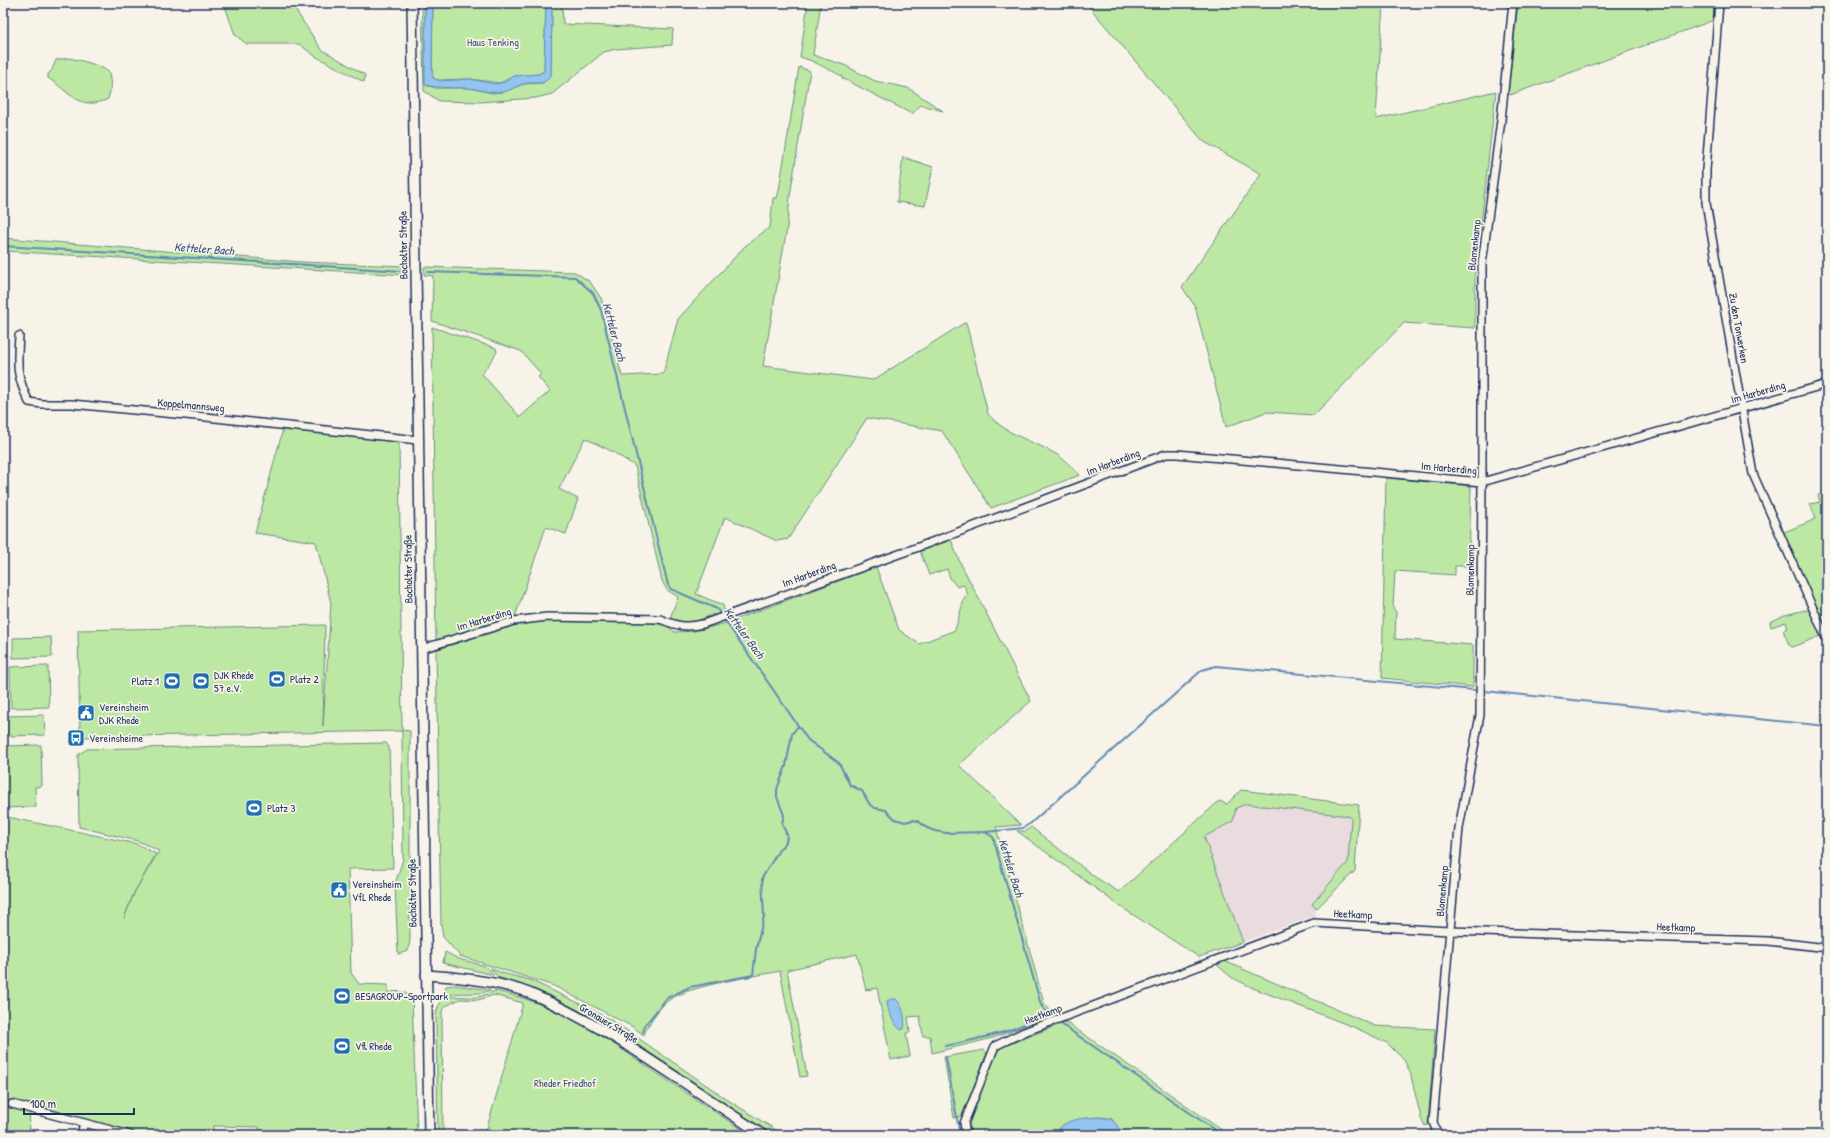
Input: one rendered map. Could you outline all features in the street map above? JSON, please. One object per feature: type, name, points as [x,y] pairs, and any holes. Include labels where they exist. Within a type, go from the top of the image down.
[{"type":"main road","name":"Bocholter Straße","points":[[412,3],[429,1135]]},
{"type":"main road","name":"Gronauer Straße","points":[[426,975],[465,978],[499,985],[534,995],[601,1029],[762,1135]]},
{"type":"street","name":"Blomenkamp","points":[[1438,1135],[1432,1122],[1459,828],[1480,715],[1482,264],[1501,120],[1513,3]]},
{"type":"street","name":"Zu den Tonwerken","points":[[1718,3],[1706,170],[1706,203],[1741,408],[1753,474],[1827,640]]},
{"type":"street","name":"Koppelmannsweg","points":[[19,336],[17,368],[21,385],[29,402],[42,404],[72,404],[206,417],[418,440]]},
{"type":"street","name":"Im Harberding","points":[[421,649],[514,621],[547,617],[660,619],[674,625],[688,627],[717,619],[913,549],[1166,454],[1192,455],[1482,482],[1827,384]]},
{"type":"street","name":"Heetkamp","points":[[966,1135],[964,1123],[994,1046],[1024,1032],[1314,923],[1449,931],[1768,941],[1827,948]]},
{"type":"street","points":[[12,1104],[130,1135]]},
{"type":"street","points":[[81,1135],[84,1123]]},
{"type":"shaded area","points":[[1246,804],[1349,816],[1351,819],[1348,862],[1312,904],[1316,909],[1316,919],[1308,918],[1243,942],[1204,837],[1233,821],[1236,808]]},
{"type":"green space","points":[[224,3],[291,3],[321,49],[365,75],[364,82],[315,56],[299,44],[247,44],[235,35]]},
{"type":"green space","points":[[422,3],[425,3],[425,85],[436,88],[469,88],[492,93],[502,92],[524,84],[543,83],[551,75],[552,3],[562,3],[563,24],[673,29],[672,45],[616,49],[604,52],[552,94],[536,98],[480,102],[439,101],[424,91]]},
{"type":"green space","name":"Haus Tenking","points":[[433,3],[546,3],[544,71],[539,74],[514,76],[500,83],[470,79],[436,80],[432,76]]},
{"type":"green space","points":[[808,3],[821,3],[813,55],[844,65],[875,81],[908,88],[943,111],[921,105],[912,114],[842,78],[842,76],[812,61],[800,57]]},
{"type":"green space","points":[[1086,3],[1383,3],[1376,119],[1496,91],[1477,259],[1475,263],[1475,328],[1404,323],[1314,415],[1266,412],[1226,427],[1195,306],[1182,287],[1261,174],[1203,141]]},
{"type":"green space","points":[[1518,3],[1713,3],[1714,20],[1510,95],[1508,92]]},
{"type":"green space","points":[[69,58],[95,65],[109,72],[111,87],[108,99],[90,103],[83,102],[76,99],[48,78],[48,74],[52,70],[56,60]]},
{"type":"green space","points":[[799,67],[810,71],[790,196],[787,228],[763,366],[873,380],[966,322],[988,414],[1011,432],[1058,455],[1080,475],[991,508],[942,431],[867,418],[788,539],[777,541],[725,517],[696,594],[723,605],[725,613],[716,616],[714,614],[689,623],[670,618],[678,597],[667,590],[662,581],[635,466],[613,452],[585,438],[559,489],[578,499],[566,534],[546,527],[515,617],[436,642],[432,327],[496,348],[497,352],[482,374],[520,417],[550,391],[538,377],[541,374],[521,351],[432,321],[433,276],[424,275],[424,267],[575,272],[590,282],[601,298],[622,376],[663,374],[678,319],[745,246],[770,227],[773,198],[777,198],[779,190]]},
{"type":"green space","points":[[903,157],[933,167],[925,206],[897,202]]},
{"type":"green space","points":[[3,238],[302,262],[405,266],[406,275],[3,251]]},
{"type":"green space","points":[[283,429],[399,440],[402,730],[410,731],[410,940],[408,951],[398,954],[395,884],[403,859],[402,731],[80,737],[78,630],[325,625],[323,726],[331,603],[316,542],[255,533]]},
{"type":"green space","points":[[1386,478],[1471,486],[1469,566],[1455,566],[1455,575],[1395,571],[1393,608],[1396,612],[1395,639],[1473,645],[1473,687],[1382,678]]},
{"type":"green space","points":[[1827,493],[1827,614],[1821,614],[1818,609],[1816,610],[1782,533],[1816,519],[1810,504],[1820,502],[1818,495]]},
{"type":"green space","points":[[951,540],[959,560],[1031,701],[959,765],[1021,825],[996,827],[1044,1003],[1054,1015],[993,1038],[932,1053],[930,1036],[923,1036],[920,1016],[908,1017],[910,1032],[906,1033],[910,1056],[891,1060],[877,988],[866,990],[857,954],[787,970],[807,1076],[800,1077],[780,971],[706,986],[679,995],[669,1000],[662,1006],[651,1021],[644,1035],[633,1027],[554,986],[460,956],[443,937],[441,924],[436,650],[513,624],[539,620],[641,620],[667,626],[675,632],[695,631],[726,623],[876,567],[899,630],[919,644],[955,630],[965,596],[968,595],[964,585],[957,587],[950,578],[947,569],[929,575],[920,551]]},
{"type":"green space","points":[[1805,610],[1810,611],[1821,636],[1792,647],[1789,645],[1783,630],[1788,628],[1786,622],[1771,627],[1770,622],[1785,615]]},
{"type":"green space","points":[[51,637],[52,657],[13,658],[13,638]]},
{"type":"green space","points":[[48,666],[49,707],[11,708],[10,667]]},
{"type":"green space","points":[[44,715],[45,735],[7,736],[6,716]]},
{"type":"green space","points":[[386,743],[389,747],[393,868],[348,869],[351,973],[359,984],[388,985],[388,993],[406,993],[412,997],[417,1135],[260,1135],[259,1127],[213,1126],[213,1135],[144,1135],[29,1104],[30,1135],[3,1135],[3,816],[137,844],[156,854],[135,891],[159,851],[138,841],[79,827],[78,755],[87,749]]},
{"type":"green space","points":[[41,745],[42,786],[35,787],[36,807],[3,808],[3,746]]},
{"type":"green space","points":[[1241,790],[1359,805],[1355,871],[1316,909],[1312,904],[1348,862],[1351,819],[1349,816],[1246,804],[1236,808],[1233,821],[1204,837],[1243,942],[1199,957],[1121,907],[1017,831],[1026,831],[1031,827],[1095,877],[1119,892],[1219,801],[1227,804]]},
{"type":"green space","points":[[445,952],[459,959],[485,966],[494,975],[443,963]]},
{"type":"green space","points":[[1224,961],[1375,1026],[1435,1029],[1428,1125],[1425,1126],[1421,1118],[1410,1072],[1404,1060],[1387,1043],[1356,1028],[1253,988],[1231,977],[1217,965]]},
{"type":"green space","points":[[490,968],[502,973],[530,980],[585,1006],[616,1023],[731,1102],[784,1135],[773,1135],[606,1025],[553,997],[498,977]]},
{"type":"green space","points":[[454,985],[491,990],[479,993],[453,994],[447,996],[445,990],[446,986]]},
{"type":"green space","name":"Rheder Friedhof","points":[[495,991],[517,996],[558,1012],[598,1034],[750,1135],[485,1135],[523,1003],[494,995],[478,1000],[460,999],[444,1007],[442,1012],[443,1135],[438,1135],[436,1015],[438,1007],[441,1002],[451,997],[477,997]]},
{"type":"green space","points":[[1066,1022],[1229,1135],[1122,1135],[1112,1119],[1098,1117],[1077,1121],[1058,1130],[1062,1135],[971,1135],[969,1124],[996,1053],[1002,1047]]},
{"type":"green space","points":[[984,1050],[987,1053],[962,1116],[954,1118],[944,1057]]},
{"type":"water","points":[[425,3],[433,3],[433,78],[440,81],[470,79],[495,84],[505,82],[514,76],[539,74],[544,71],[546,3],[552,3],[551,75],[542,83],[527,83],[499,92],[425,85]]},
{"type":"water","points":[[896,999],[902,1009],[905,1025],[904,1029],[901,1030],[898,1028],[891,1017],[887,1001]]},
{"type":"water","points":[[1087,1118],[1107,1118],[1114,1122],[1122,1135],[1062,1135],[1058,1130],[1067,1122],[1074,1120]]},
{"type":"waterway","name":"Ketteler Bach","points":[[3,246],[403,271]]},
{"type":"waterway","name":"Ketteler Bach","points":[[428,272],[575,277],[593,293],[601,310],[668,585],[671,589],[717,609],[808,740],[839,763],[850,785],[862,791],[870,805],[875,808],[886,810],[895,819],[905,822],[913,820],[918,821],[927,828],[935,831],[946,833],[985,832],[993,837],[1041,1005],[1050,1016]]},
{"type":"waterway","points":[[986,832],[1023,828],[1031,823],[1202,670],[1216,666],[1474,690]]},
{"type":"waterway","points":[[1484,691],[1827,726]]},
{"type":"waterway","points":[[643,1032],[645,1025],[667,998],[690,987],[753,975],[756,949],[764,916],[762,878],[779,850],[786,842],[787,835],[782,824],[784,815],[777,797],[777,789],[786,766],[792,734],[798,726]]},
{"type":"waterway","points":[[945,1046],[998,1034],[1025,1024],[1037,1018],[1045,1011]]},
{"type":"waterway","name":"Ketteler Bach","points":[[1061,1024],[1222,1135]]},
{"type":"waterway","points":[[946,1057],[960,1135]]},
{"type":"place","name":"Platz 2","points":[[277,679]]},
{"type":"place","name":"Platz 1","points":[[172,681]]},
{"type":"place","name":"DJK Rhede 57 e.V.","points":[[201,681]]},
{"type":"place","name":"Vereinsheim DJK Rhede","points":[[86,713]]},
{"type":"place","name":"Vereinsheime","points":[[76,738]]},
{"type":"place","name":"Platz 3","points":[[254,808]]},
{"type":"place","name":"Vereinsheim VfL Rhede","points":[[339,890]]},
{"type":"place","name":"BESAGROUP-Sportpark","points":[[342,996]]},
{"type":"place","name":"Vfl Rhede","points":[[342,1046]]}]
